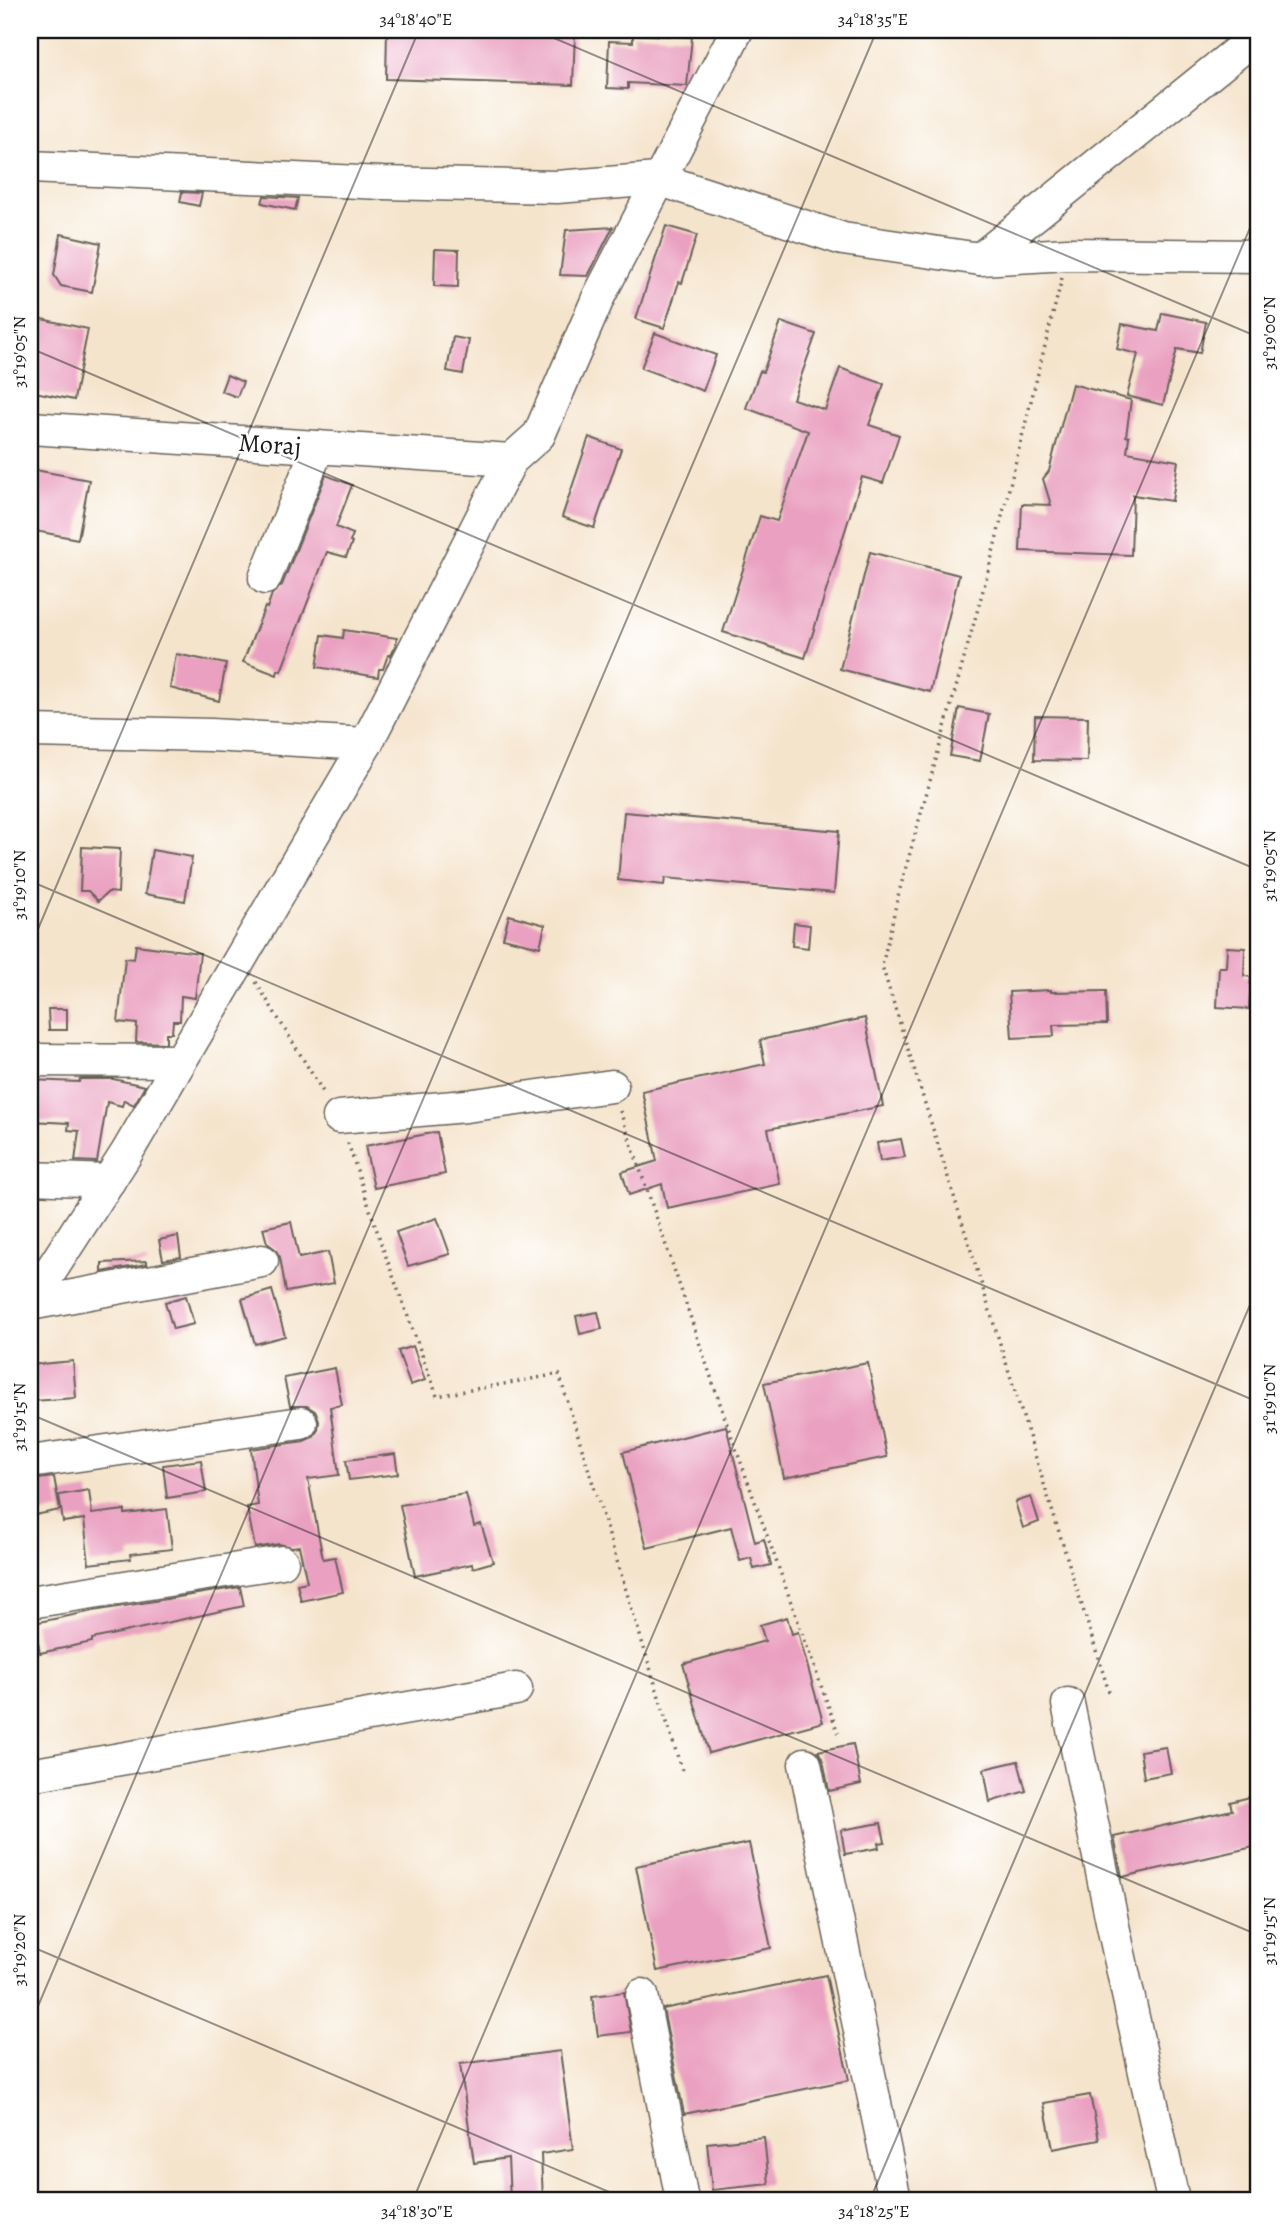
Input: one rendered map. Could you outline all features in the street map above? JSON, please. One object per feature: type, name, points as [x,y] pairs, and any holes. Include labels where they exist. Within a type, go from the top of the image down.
[{"type":"street","points":[[30,1303],[109,1181],[366,744],[511,460],[539,435],[599,296],[737,30]]},
{"type":"street","points":[[980,258],[1258,35]]},
{"type":"street","points":[[30,167],[368,182],[557,187],[658,179],[843,239],[980,258],[1068,254],[1258,256]]},
{"type":"street","name":"Moraj","points":[[30,428],[511,460]]},
{"type":"street","points":[[265,578],[318,447]]},
{"type":"street","points":[[30,731],[211,735],[366,744]]},
{"type":"street","points":[[30,1060],[179,1061]]},
{"type":"street","points":[[339,1117],[467,1106],[612,1086]]},
{"type":"street","points":[[30,1178],[109,1181]]},
{"type":"street","points":[[30,1303],[262,1261]]},
{"type":"street","points":[[30,1462],[301,1423]]},
{"type":"street","points":[[30,1602],[282,1562]]},
{"type":"street","points":[[30,1775],[516,1689]]},
{"type":"street","points":[[1068,1704],[1173,2200]]},
{"type":"street","points":[[805,1764],[895,2200]]},
{"type":"street","points":[[642,1995],[682,2200]]},
{"type":"path","points":[[1068,254],[987,576],[898,897],[882,966],[1109,1692]]},
{"type":"path","points":[[241,956],[339,1117],[382,1246],[437,1396],[559,1374],[683,1774]]},
{"type":"path","points":[[612,1086],[726,1421],[838,1733]]},
{"type":"building","points":[[387,30],[575,32],[573,85],[386,79]]},
{"type":"building","points":[[633,34],[692,37],[687,86],[628,83],[628,89],[607,88],[609,41],[633,42]]},
{"type":"building","points":[[182,192],[202,193],[199,206],[180,202]]},
{"type":"building","points":[[264,196],[298,198],[295,210],[262,203]]},
{"type":"building","points":[[666,226],[697,235],[664,328],[636,319]]},
{"type":"building","points":[[613,227],[588,276],[560,275],[566,230]]},
{"type":"building","points":[[61,234],[101,243],[92,292],[61,286],[54,275]]},
{"type":"building","points":[[435,249],[459,250],[458,287],[434,286]]},
{"type":"building","points":[[1162,313],[1206,322],[1200,353],[1177,349],[1163,405],[1127,396],[1138,354],[1117,349],[1122,324],[1158,331]]},
{"type":"building","points":[[32,317],[88,329],[74,400],[30,391]]},
{"type":"building","points":[[781,322],[816,334],[793,399],[825,410],[840,368],[884,384],[869,425],[899,435],[883,483],[862,477],[805,658],[723,632],[760,516],[777,521],[808,431],[746,408],[760,371],[763,372]]},
{"type":"building","points":[[655,333],[716,355],[703,391],[641,368]]},
{"type":"building","points":[[453,337],[469,340],[463,374],[447,371]]},
{"type":"building","points":[[227,375],[243,382],[237,397],[221,391]]},
{"type":"building","points":[[1072,384],[1131,400],[1126,436],[1129,437],[1127,452],[1178,461],[1172,501],[1133,495],[1131,555],[1020,551],[1022,504],[1051,505],[1043,479],[1049,471]]},
{"type":"building","points":[[589,437],[621,449],[594,528],[562,517]]},
{"type":"building","points":[[30,469],[89,480],[78,539],[30,530]]},
{"type":"building","points":[[326,475],[352,485],[336,527],[353,534],[352,543],[346,557],[327,552],[281,671],[278,670],[277,675],[243,662],[265,607],[267,608],[272,594],[282,585]]},
{"type":"building","points":[[870,552],[959,575],[930,692],[840,669]]},
{"type":"building","points":[[344,630],[397,638],[383,669],[379,669],[378,677],[317,667],[322,635],[343,638]]},
{"type":"building","points":[[176,654],[226,664],[219,701],[170,688]]},
{"type":"building","points":[[959,708],[989,714],[980,761],[950,756]]},
{"type":"building","points":[[1035,716],[1088,717],[1087,761],[1034,760]]},
{"type":"building","points":[[624,812],[839,831],[834,893],[665,878],[664,885],[618,880]]},
{"type":"building","points":[[82,847],[120,849],[118,893],[108,892],[98,901],[88,891],[80,891]]},
{"type":"building","points":[[152,850],[192,857],[185,901],[145,894]]},
{"type":"building","points":[[509,915],[545,925],[540,947],[503,938]]},
{"type":"building","points":[[794,923],[810,925],[808,948],[792,946]]},
{"type":"building","points":[[136,945],[200,953],[195,998],[181,996],[180,1021],[173,1021],[172,1033],[166,1033],[166,1043],[136,1042],[137,1024],[118,1022],[125,958],[134,959]]},
{"type":"building","points":[[1227,947],[1245,948],[1244,976],[1251,977],[1249,1009],[1217,1007],[1219,967],[1226,967]]},
{"type":"building","points":[[1106,991],[1107,1024],[1053,1025],[1054,1036],[1012,1038],[1009,992]]},
{"type":"building","points":[[48,1009],[67,1009],[67,1030],[49,1030]]},
{"type":"building","points":[[865,1018],[883,1106],[768,1129],[780,1184],[667,1208],[662,1184],[629,1195],[622,1172],[657,1161],[642,1091],[765,1064],[760,1040]]},
{"type":"building","points":[[80,1079],[113,1079],[145,1086],[134,1105],[124,1100],[122,1106],[107,1102],[97,1162],[75,1161],[79,1131],[68,1130],[69,1123],[30,1121],[30,1080],[79,1082]]},
{"type":"building","points":[[437,1132],[445,1174],[374,1188],[365,1146]]},
{"type":"building","points":[[901,1139],[905,1157],[880,1161],[877,1143]]},
{"type":"building","points":[[437,1218],[450,1254],[408,1266],[396,1232]]},
{"type":"building","points":[[291,1222],[299,1258],[328,1252],[334,1283],[286,1292],[280,1257],[267,1243],[263,1228]]},
{"type":"building","points":[[178,1236],[181,1257],[163,1260],[159,1240]]},
{"type":"building","points":[[147,1261],[147,1264],[102,1272],[102,1263]]},
{"type":"building","points":[[272,1290],[285,1336],[255,1344],[242,1299]]},
{"type":"building","points":[[186,1296],[194,1324],[173,1329],[165,1302]]},
{"type":"building","points":[[598,1312],[602,1329],[580,1334],[576,1316]]},
{"type":"building","points":[[413,1346],[425,1380],[410,1385],[398,1351]]},
{"type":"building","points":[[73,1361],[76,1398],[33,1401],[30,1365]]},
{"type":"building","points":[[868,1363],[887,1457],[784,1478],[764,1383]]},
{"type":"building","points":[[335,1368],[342,1405],[330,1407],[339,1475],[308,1479],[323,1559],[335,1557],[343,1592],[301,1601],[297,1584],[307,1582],[299,1546],[279,1544],[255,1548],[247,1507],[258,1505],[251,1449],[304,1441],[313,1437],[318,1430],[316,1412],[307,1406],[290,1406],[284,1378]]},
{"type":"building","points":[[726,1426],[755,1542],[764,1539],[771,1565],[754,1569],[751,1558],[740,1561],[731,1527],[647,1548],[623,1452]]},
{"type":"building","points":[[395,1454],[398,1474],[349,1480],[346,1460]]},
{"type":"building","points":[[201,1460],[206,1492],[167,1498],[163,1465]]},
{"type":"building","points":[[54,1477],[60,1510],[30,1516],[30,1480]]},
{"type":"building","points":[[89,1490],[92,1514],[125,1510],[125,1514],[167,1509],[172,1549],[130,1554],[131,1559],[89,1564],[84,1519],[63,1522],[59,1495]]},
{"type":"building","points":[[466,1494],[474,1526],[481,1524],[493,1562],[473,1568],[472,1564],[415,1576],[400,1505]]},
{"type":"building","points":[[1031,1497],[1039,1522],[1023,1528],[1015,1502]]},
{"type":"building","points":[[240,1587],[244,1606],[40,1653],[34,1623]]},
{"type":"building","points":[[787,1617],[792,1634],[798,1632],[823,1722],[709,1753],[683,1664],[765,1641],[760,1625]]},
{"type":"building","points":[[853,1744],[861,1784],[829,1791],[823,1760],[818,1751]]},
{"type":"building","points":[[1166,1747],[1171,1773],[1144,1778],[1140,1751]]},
{"type":"building","points":[[1018,1761],[1026,1791],[990,1802],[984,1769]]},
{"type":"building","points":[[1258,1795],[1258,1846],[1122,1877],[1114,1837],[1232,1810],[1230,1802]]},
{"type":"building","points":[[881,1823],[885,1842],[878,1843],[879,1848],[845,1854],[841,1830]]},
{"type":"building","points":[[749,1843],[771,1948],[657,1971],[636,1866]]},
{"type":"building","points":[[826,1975],[849,2080],[684,2114],[663,2009]]},
{"type":"building","points":[[624,1992],[631,2032],[598,2036],[592,1996]]},
{"type":"building","points":[[560,2051],[573,2149],[541,2154],[543,2200],[510,2200],[508,2158],[474,2163],[460,2064]]},
{"type":"building","points":[[1090,2095],[1099,2140],[1053,2149],[1044,2103]]},
{"type":"building","points":[[764,2137],[769,2184],[712,2190],[707,2143]]}]
